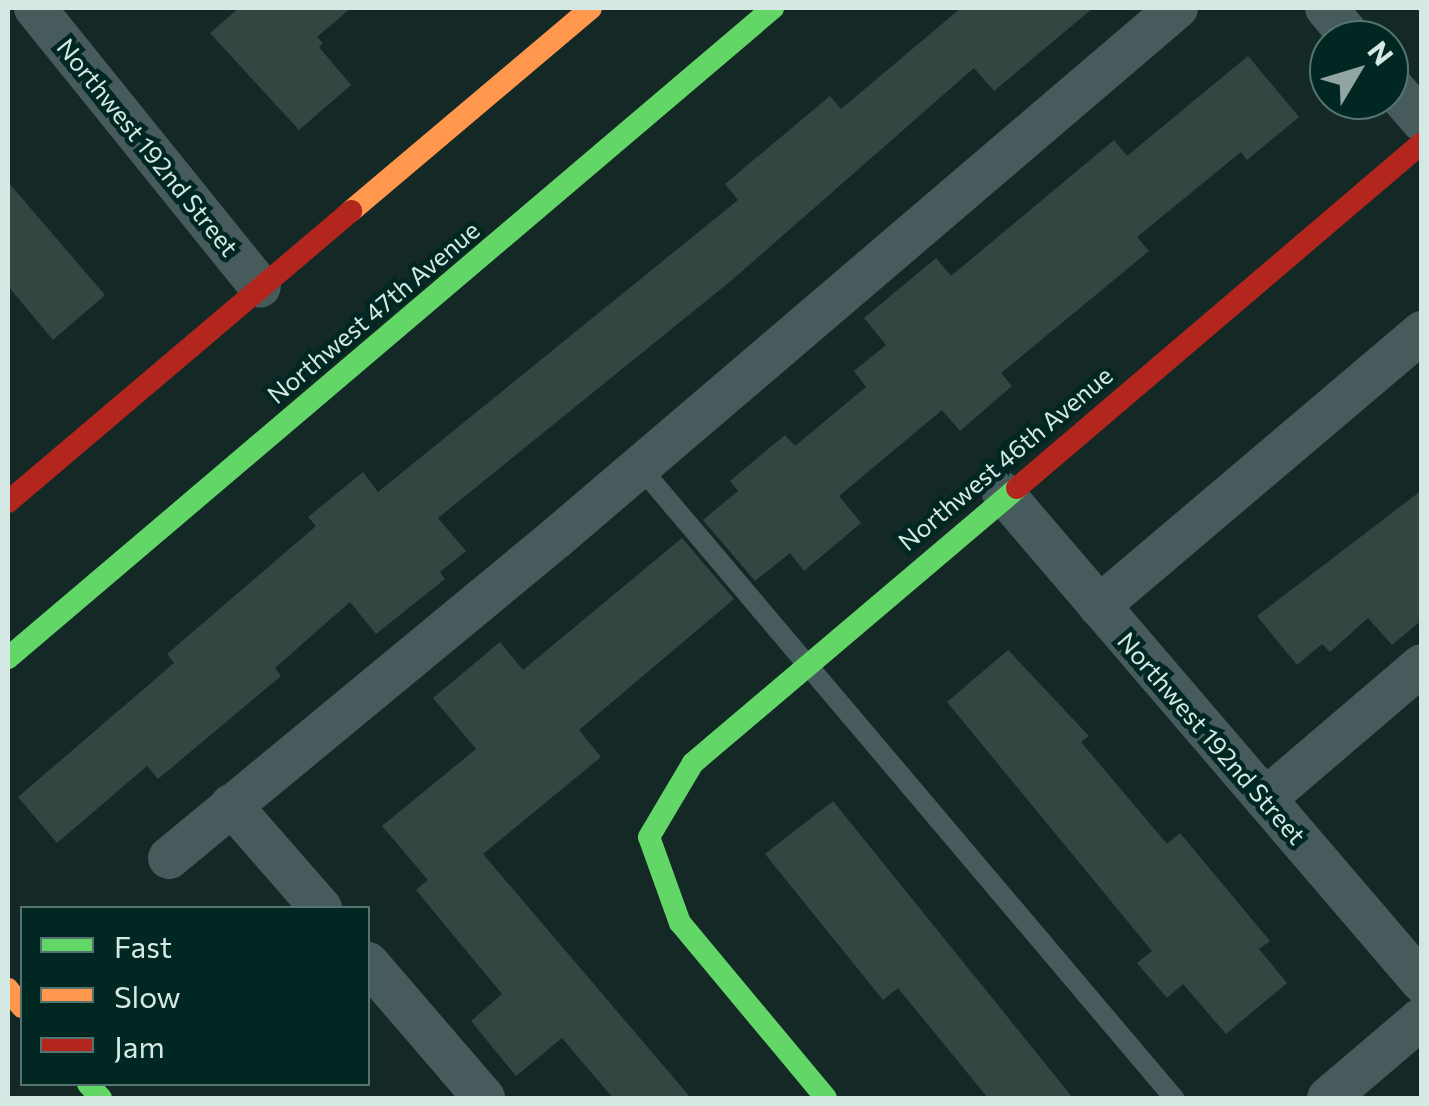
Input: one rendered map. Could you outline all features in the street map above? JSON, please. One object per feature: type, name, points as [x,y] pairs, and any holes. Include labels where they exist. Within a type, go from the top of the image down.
[{"type":"main road","points":[[8,502],[591,8]]},
{"type":"main road","points":[[704,66],[730,8]]},
{"type":"main road","name":"Northwest 47th Avenue","points":[[8,658],[773,8]]},
{"type":"main road","name":"Northwest 46th Avenue","points":[[826,1098],[680,923],[649,837],[693,763],[1003,493],[1422,143]]},
{"type":"street","name":"Northwest 192nd Street","points":[[35,8],[260,287]]},
{"type":"street","points":[[169,858],[640,467],[1177,8]]},
{"type":"street","points":[[1099,606],[1422,332]]},
{"type":"street","name":"Northwest 192nd Street","points":[[1003,493],[1422,982]]},
{"type":"street","points":[[1265,799],[1422,666]]},
{"type":"street","points":[[232,805],[318,906]]},
{"type":"street","points":[[370,965],[484,1098]]},
{"type":"street","points":[[1328,1098],[1422,1018]]},
{"type":"lane","points":[[640,467],[1174,1098]]},
{"type":"building","points":[[239,8],[351,8],[317,37],[323,43],[319,47],[351,85],[299,130],[210,33]]},
{"type":"building","points":[[961,8],[1093,8],[994,91],[974,68],[732,280],[438,518],[466,551],[440,572],[445,579],[376,634],[350,602],[275,668],[281,676],[158,779],[147,766],[57,843],[18,797],[174,663],[167,654],[316,526],[308,517],[363,472],[378,492],[738,200],[725,184],[830,96],[841,109]]},
{"type":"building","points":[[1248,56],[1299,117],[1247,160],[1241,152],[1137,237],[1149,251],[1001,373],[1012,386],[960,431],[942,410],[839,496],[861,523],[804,571],[790,553],[755,581],[703,520],[738,491],[730,481],[785,435],[795,446],[866,387],[854,371],[886,345],[864,318],[936,258],[951,276],[1114,140],[1127,156]]},
{"type":"building","points":[[8,182],[105,295],[53,340],[8,286]]},
{"type":"building","points":[[1422,490],[1422,620],[1392,645],[1368,618],[1330,652],[1322,644],[1297,665],[1257,616]]},
{"type":"building","points":[[682,538],[734,599],[579,730],[601,757],[483,854],[691,1098],[613,1098],[562,1038],[516,1076],[471,1021],[502,994],[416,890],[428,880],[382,826],[476,749],[433,698],[500,642],[523,670]]},
{"type":"building","points":[[1008,650],[1089,736],[1081,742],[1167,844],[1180,833],[1270,941],[1259,949],[1287,983],[1226,1034],[1183,984],[1167,998],[1137,963],[1152,951],[947,702]]},
{"type":"building","points":[[833,801],[1073,1098],[988,1098],[898,988],[883,1000],[765,854]]},
{"type":"traffic: fast","points":[[8,658],[773,8]]},
{"type":"traffic: fast","points":[[826,1098],[680,923],[649,837],[693,763],[1017,488]]},
{"type":"traffic: fast","points":[[90,1086],[101,1098]]},
{"type":"traffic: slow","points":[[351,211],[591,8]]},
{"type":"traffic: slow","points":[[8,989],[20,1004]]},
{"type":"traffic: jam","points":[[1017,488],[1422,143]]},
{"type":"traffic: jam","points":[[8,502],[351,211]]}]
